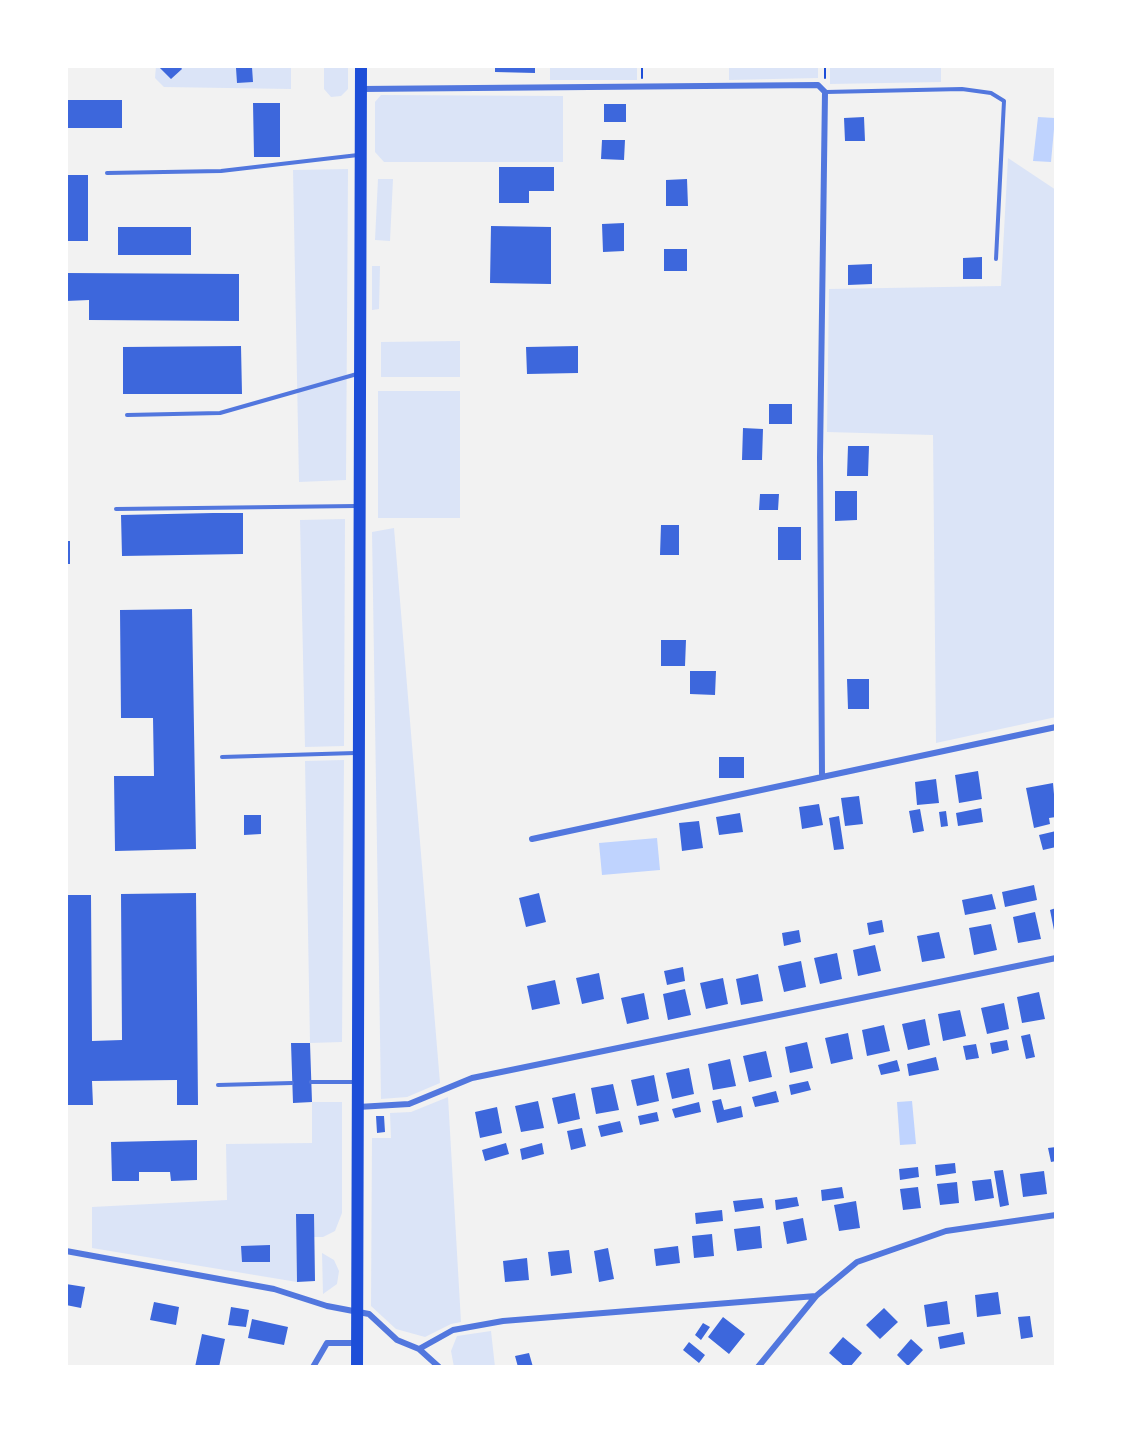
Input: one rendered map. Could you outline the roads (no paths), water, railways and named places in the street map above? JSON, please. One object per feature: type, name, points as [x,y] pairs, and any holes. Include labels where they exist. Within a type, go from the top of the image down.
[{"type":"main road","points":[[357,1367],[362,66]]},
{"type":"street","points":[[362,89],[818,85],[825,92],[819,457],[822,777]]},
{"type":"street","points":[[532,839],[1056,727]]},
{"type":"street","points":[[358,1107],[409,1104],[472,1078],[1056,958]]},
{"type":"street","points":[[758,1367],[816,1296],[856,1262],[946,1231],[1056,1215]]},
{"type":"street","points":[[66,1251],[274,1289],[369,1314],[397,1340],[419,1350],[439,1367]]},
{"type":"street","points":[[419,1350],[453,1330],[503,1321],[816,1296]]},
{"type":"street","points":[[313,1367],[327,1343],[357,1343]]},
{"type":"lane","points":[[825,92],[962,89],[991,93],[1004,101],[996,259]]},
{"type":"lane","points":[[107,173],[221,171],[361,155]]},
{"type":"lane","points":[[127,415],[220,413],[360,373]]},
{"type":"lane","points":[[116,509],[360,506]]},
{"type":"lane","points":[[222,758],[359,753]]},
{"type":"lane","points":[[311,1082],[358,1082]]},
{"type":"lane","points":[[218,1085],[292,1083]]},
{"type":"water","points":[[1038,117],[1055,118],[1051,162],[1033,161]]},
{"type":"water","points":[[657,838],[660,870],[602,875],[599,843]]},
{"type":"water","points":[[912,1101],[916,1144],[900,1145],[897,1102]]}]
